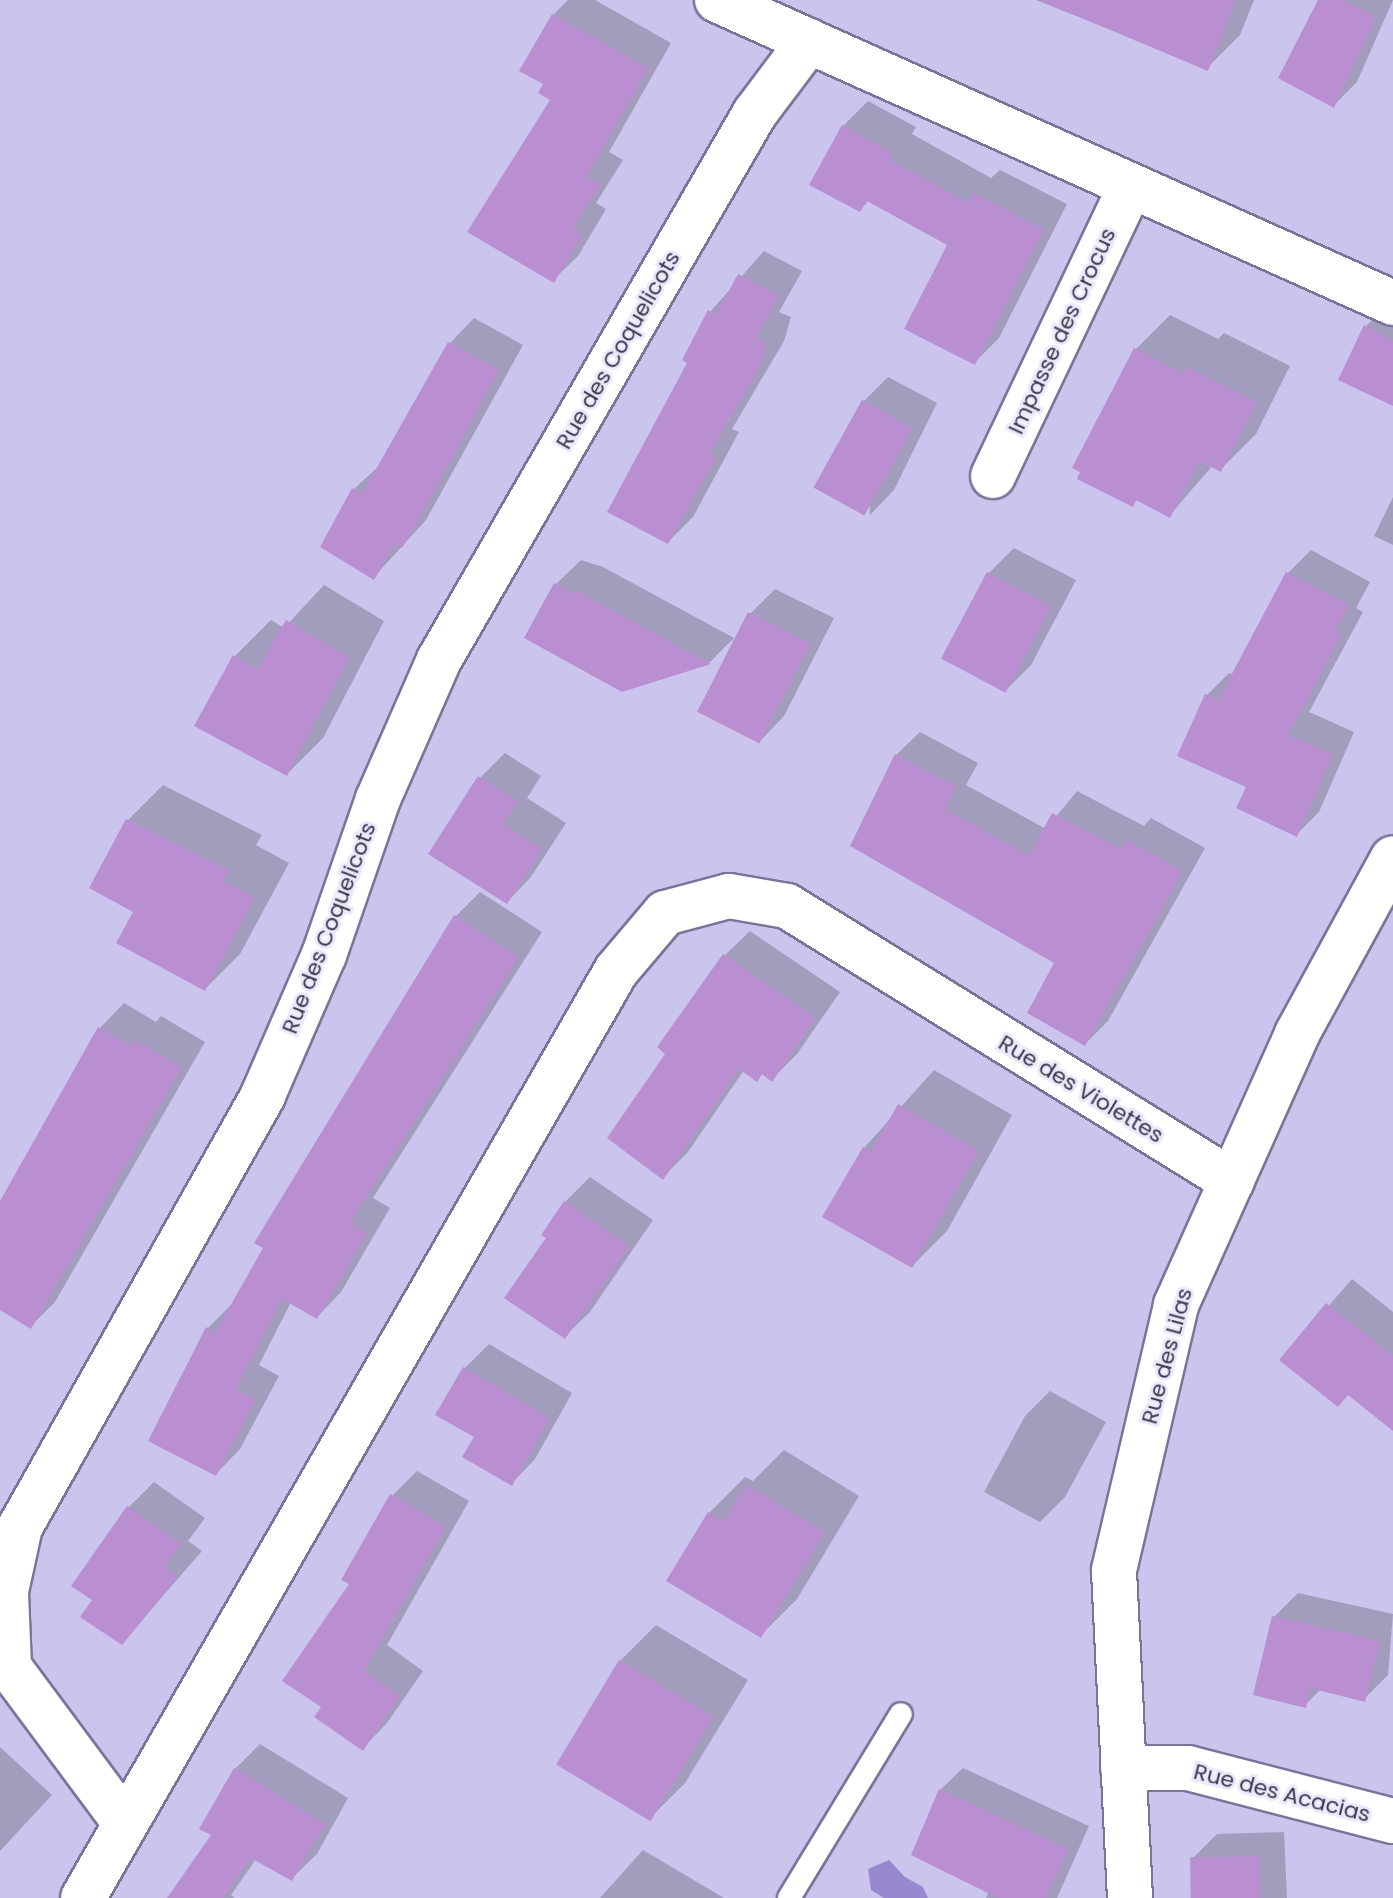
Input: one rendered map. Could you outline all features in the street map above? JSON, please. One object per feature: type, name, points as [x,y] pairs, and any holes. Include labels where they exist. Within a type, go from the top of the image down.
[{"type":"street","points":[[717,0],[1393,303]]},
{"type":"street","name":"Rue des Coquelicots","points":[[125,1823],[9,1667],[6,1591],[20,1527],[263,1095],[324,955],[378,799],[439,660],[755,113],[809,41]]},
{"type":"street","name":"Impasse des Crocus","points":[[993,476],[1131,186]]},
{"type":"street","name":"Rue des Lilas","points":[[1130,1898],[1114,1570],[1176,1305],[1297,1034],[1393,858]]},
{"type":"street","name":"Rue des Violettes","points":[[83,1898],[616,971],[665,913],[729,896],[787,906],[1232,1181]]},
{"type":"street","name":"Rue des Acacias","points":[[1123,1768],[1188,1768],[1393,1821]]},
{"type":"lane","points":[[789,1898],[901,1714]]},
{"type":"shaded area","points":[[889,1860],[905,1877],[923,1887],[928,1898],[884,1898],[871,1890],[868,1869]]},
{"type":"building","points":[[1039,0],[1236,0],[1208,71]]},
{"type":"building","points":[[1318,0],[1342,0],[1376,17],[1334,108],[1278,78]]},
{"type":"building","points":[[552,14],[648,68],[586,177],[600,185],[573,228],[583,234],[554,283],[467,232],[550,100],[538,93],[543,84],[519,71]]},
{"type":"building","points":[[842,125],[892,153],[889,159],[968,203],[973,193],[1044,229],[975,365],[904,329],[947,245],[867,201],[860,212],[809,185]]},
{"type":"building","points":[[738,274],[779,296],[756,337],[767,342],[760,367],[709,454],[716,457],[668,544],[607,512],[687,363],[682,360],[708,310],[716,315]]},
{"type":"building","points":[[1364,325],[1393,341],[1393,406],[1338,380]]},
{"type":"building","points":[[448,342],[499,370],[402,548],[395,544],[374,580],[320,547],[352,488],[362,494]]},
{"type":"building","points":[[1134,348],[1183,374],[1187,367],[1257,402],[1221,472],[1199,461],[1170,518],[1136,500],[1133,507],[1077,479],[1080,472],[1072,468]]},
{"type":"building","points":[[862,400],[913,428],[864,516],[814,487]]},
{"type":"building","points":[[987,572],[1051,606],[1005,693],[941,659]]},
{"type":"building","points":[[1286,572],[1349,605],[1335,631],[1341,635],[1288,735],[1333,755],[1297,837],[1236,808],[1246,787],[1177,756],[1205,694],[1218,700]]},
{"type":"building","points":[[554,583],[574,594],[577,591],[711,664],[622,692],[524,638]]},
{"type":"building","points":[[748,612],[810,644],[760,744],[697,712]]},
{"type":"building","points":[[286,620],[349,657],[287,776],[194,726],[233,655],[257,669]]},
{"type":"building","points":[[895,754],[956,787],[945,809],[1029,856],[1052,813],[1121,849],[1126,840],[1183,871],[1085,1046],[1027,1013],[1054,963],[850,846]]},
{"type":"building","points":[[478,776],[518,801],[503,824],[542,849],[507,904],[428,854]]},
{"type":"building","points":[[126,819],[229,870],[223,881],[255,898],[205,991],[116,943],[133,912],[89,888]]},
{"type":"building","points":[[454,915],[519,957],[350,1223],[367,1233],[317,1319],[282,1299],[236,1390],[256,1400],[216,1476],[148,1441],[206,1327],[215,1333],[263,1248],[254,1243]]},
{"type":"building","points":[[723,954],[816,1018],[772,1082],[762,1074],[757,1082],[739,1069],[663,1180],[607,1138],[665,1054],[657,1047]]},
{"type":"building","points":[[98,1027],[132,1046],[135,1040],[182,1067],[31,1329],[0,1310],[0,1201]]},
{"type":"building","points":[[898,1104],[979,1151],[912,1268],[822,1217],[863,1147],[871,1151]]},
{"type":"building","points":[[564,1201],[629,1246],[565,1339],[504,1298],[546,1238],[541,1235]]},
{"type":"building","points":[[1326,1303],[1393,1356],[1393,1431],[1348,1395],[1338,1407],[1279,1360]]},
{"type":"building","points":[[463,1367],[550,1418],[512,1486],[462,1457],[474,1437],[435,1415]]},
{"type":"building","points":[[746,1485],[825,1532],[761,1638],[666,1581],[708,1512],[723,1521]]},
{"type":"building","points":[[390,1494],[446,1526],[364,1671],[400,1696],[363,1751],[314,1717],[321,1707],[282,1681],[349,1584],[341,1580]]},
{"type":"building","points":[[127,1506],[181,1544],[164,1567],[178,1577],[122,1645],[80,1617],[92,1600],[71,1586]]},
{"type":"building","points":[[1272,1616],[1380,1641],[1365,1702],[1310,1688],[1306,1708],[1253,1695]]},
{"type":"building","points":[[619,1660],[713,1717],[650,1821],[556,1765]]},
{"type":"building","points":[[234,1768],[325,1824],[292,1881],[251,1858],[223,1898],[167,1898],[211,1835],[199,1829]]},
{"type":"building","points":[[939,1789],[1068,1849],[1046,1898],[998,1898],[911,1855]]},
{"type":"building","points":[[1260,1856],[1261,1898],[1191,1898],[1190,1857]]}]
